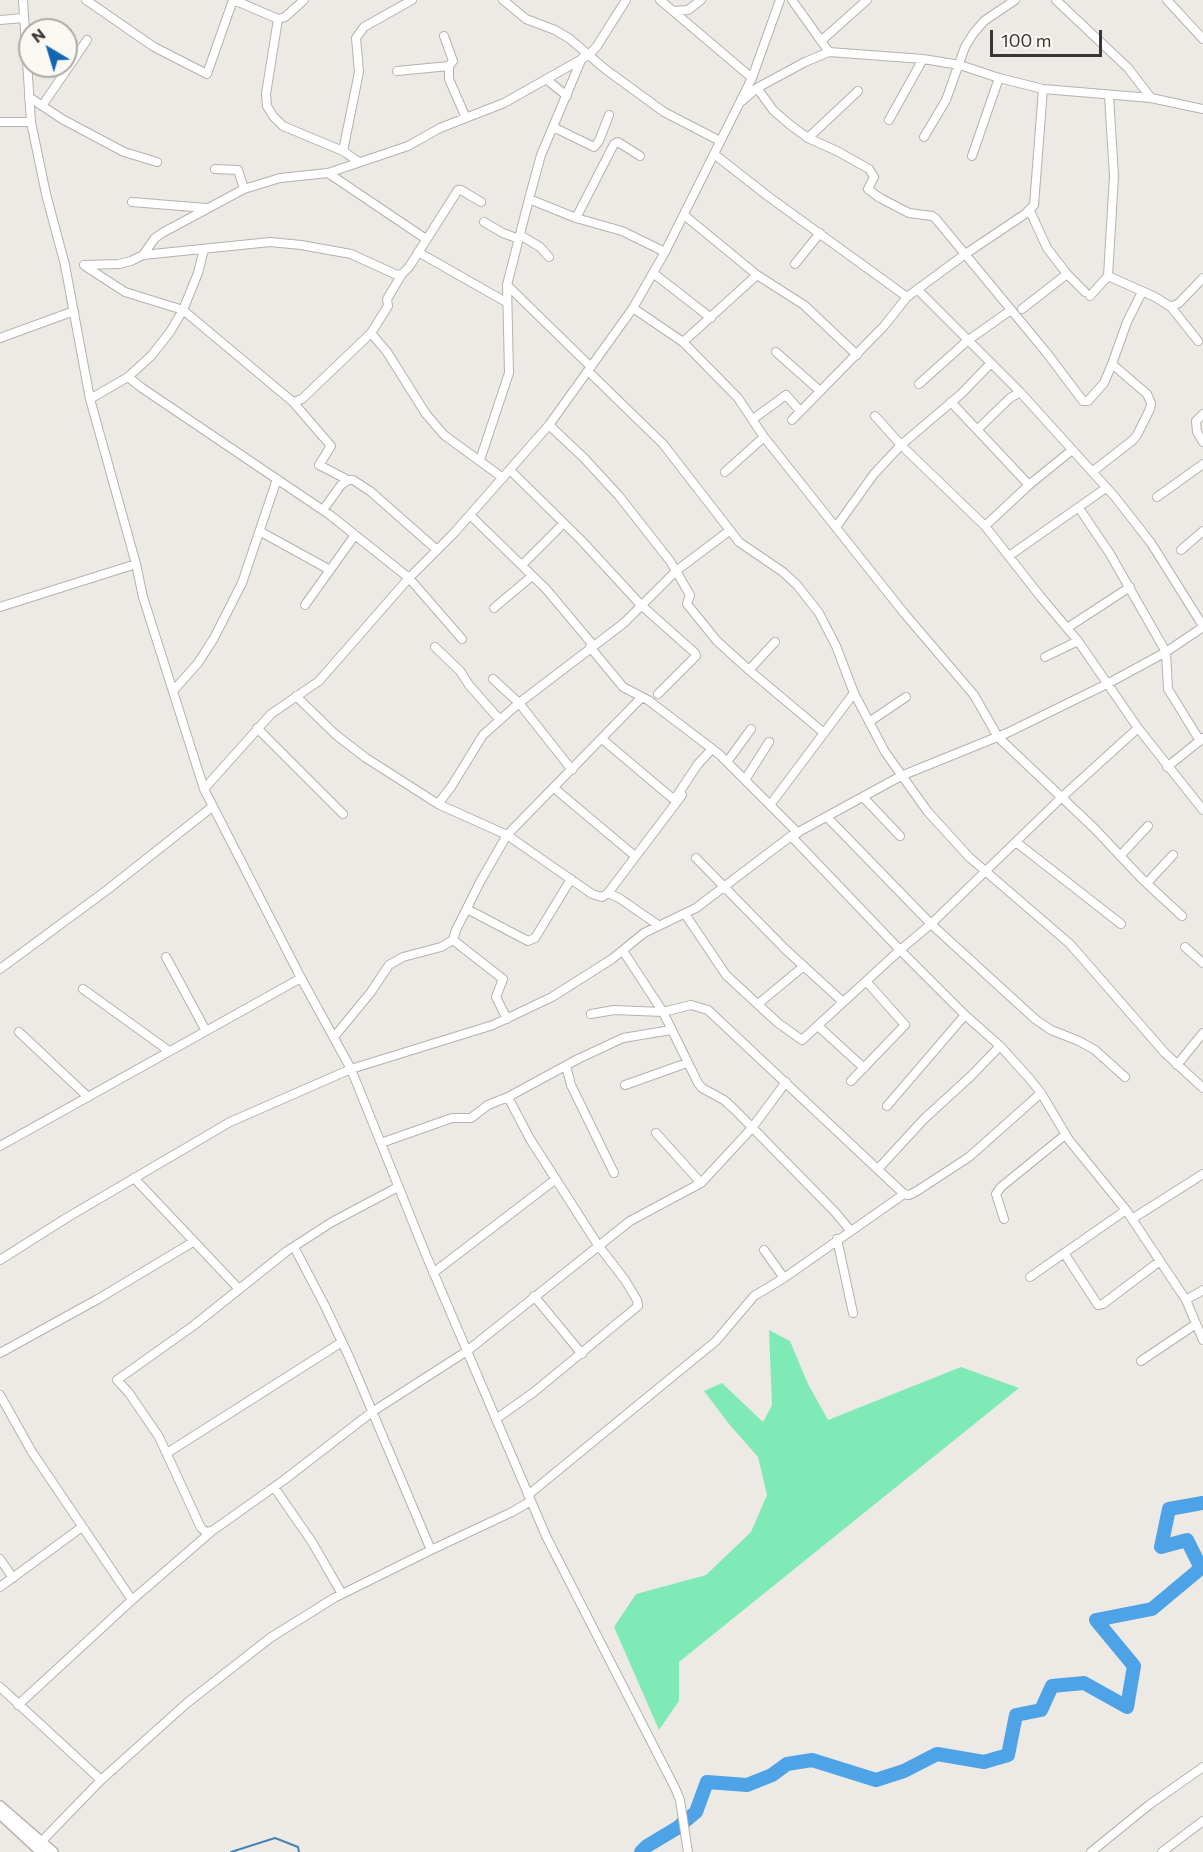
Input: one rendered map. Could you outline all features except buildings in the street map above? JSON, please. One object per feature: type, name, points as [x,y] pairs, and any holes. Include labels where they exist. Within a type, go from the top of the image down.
[{"type":"main road","points":[[0,1806],[39,1847]]},
{"type":"main road","points":[[0,1814],[39,1847],[53,1852]]},
{"type":"street","points":[[22,18],[23,0]]},
{"type":"street","points":[[86,0],[154,47],[207,74],[233,0],[278,19],[285,17],[304,0]]},
{"type":"street","points":[[343,151],[358,72],[356,38],[364,27],[412,0]]},
{"type":"street","points":[[503,0],[516,13],[570,39],[585,57],[664,112],[720,141]]},
{"type":"street","points":[[143,255],[155,238],[244,189],[280,178],[328,173],[408,146],[440,128],[504,103],[585,57],[597,46],[625,0]]},
{"type":"street","points":[[660,0],[752,78]]},
{"type":"street","points":[[674,11],[688,10],[701,0]]},
{"type":"street","points":[[204,789],[271,714],[319,681],[409,578],[470,515],[549,425],[633,308],[665,252],[752,78],[780,0]]},
{"type":"street","points":[[792,0],[829,52]]},
{"type":"street","points":[[821,41],[867,0]]},
{"type":"street","points":[[924,137],[946,100],[965,48],[984,21],[1015,0]]},
{"type":"street","points":[[1056,0],[1128,68],[1151,98]]},
{"type":"street","points":[[1167,0],[1201,33]]},
{"type":"street","points":[[0,20],[18,18]]},
{"type":"street","points":[[278,19],[266,94],[267,106],[283,126],[343,151],[359,162]]},
{"type":"street","points":[[444,36],[453,61],[449,66],[449,79],[466,118]]},
{"type":"street","points":[[42,106],[87,40]]},
{"type":"street","points":[[739,104],[757,88],[829,52],[922,59],[960,65],[1043,89],[1151,98],[1203,109]]},
{"type":"street","points":[[480,460],[509,373],[507,285],[519,237],[541,155],[585,57]]},
{"type":"street","points":[[889,120],[922,59]]},
{"type":"street","points":[[397,71],[449,66]]},
{"type":"street","points":[[27,78],[31,122],[74,311],[90,399],[143,597],[204,789],[301,978],[351,1069],[466,1351],[546,1536],[675,1788],[680,1800],[688,1852]]},
{"type":"street","points":[[972,156],[999,78]]},
{"type":"street","points":[[546,79],[567,96]]},
{"type":"street","points":[[757,88],[773,110],[808,138],[869,169],[874,177],[868,189],[880,198],[909,213],[932,216],[936,219],[1083,402],[1088,401],[1104,383],[1127,322],[1142,292]]},
{"type":"street","points":[[792,420],[884,326],[907,297],[1030,211],[1034,205],[1043,89]]},
{"type":"street","points":[[808,138],[858,91]]},
{"type":"street","points":[[1030,211],[1047,248],[1067,274],[1088,294],[1108,276],[1114,176],[1109,96]]},
{"type":"street","points":[[29,98],[62,119],[124,152],[157,162]]},
{"type":"street","points":[[553,127],[594,147],[599,141],[609,115]]},
{"type":"street","points":[[0,122],[31,122]]},
{"type":"street","points":[[576,218],[614,144],[618,142],[640,156]]},
{"type":"street","points":[[714,154],[907,297]]},
{"type":"street","points":[[215,169],[237,170],[244,189]]},
{"type":"street","points":[[328,173],[426,239]]},
{"type":"street","points":[[293,402],[302,399],[370,333],[388,306],[387,299],[402,274],[458,190],[481,202]]},
{"type":"street","points":[[529,199],[576,218],[622,231],[665,252]]},
{"type":"street","points":[[132,202],[207,208]]},
{"type":"street","points":[[684,215],[757,275],[804,305],[856,355]]},
{"type":"street","points":[[484,222],[503,233],[519,237],[540,247],[549,257]]},
{"type":"street","points":[[795,264],[820,233]]},
{"type":"street","points":[[402,274],[397,275],[351,255],[301,245],[270,242],[143,255],[119,264],[84,265],[125,292],[183,310],[293,402],[331,446],[320,465],[370,491],[437,550]]},
{"type":"street","points":[[90,399],[128,376],[151,356],[183,310],[198,273],[204,249]]},
{"type":"street","points":[[417,252],[506,302]]},
{"type":"street","points":[[653,273],[711,318]]},
{"type":"street","points":[[1022,309],[1067,274]]},
{"type":"street","points":[[683,342],[757,275]]},
{"type":"street","points":[[1108,276],[1155,297],[1171,307],[1198,341]]},
{"type":"street","points":[[1171,307],[1179,303],[1203,278]]},
{"type":"street","points":[[507,285],[663,444],[739,542],[783,572],[797,585],[819,614],[836,646],[854,693],[885,752],[928,812],[985,872],[1070,944],[1177,1065],[1203,1088]]},
{"type":"street","points":[[0,1260],[230,1122],[351,1069],[493,1025],[552,997],[623,951],[635,939],[658,925],[685,914],[794,835],[901,776],[998,737],[1107,684],[1187,640],[1203,627],[1151,543],[1106,488],[1020,392],[917,289]]},
{"type":"street","points":[[633,308],[683,342],[738,398],[764,437],[904,613],[974,695],[998,737],[1182,916]]},
{"type":"street","points":[[919,384],[967,341],[1011,310]]},
{"type":"street","points":[[0,338],[74,311]]},
{"type":"street","points":[[370,333],[387,352],[426,414],[444,435],[503,478]]},
{"type":"street","points":[[776,352],[820,391]]},
{"type":"street","points":[[836,527],[873,474],[901,444],[951,402],[990,363]]},
{"type":"street","points":[[1092,472],[1137,435],[1151,403],[1139,385],[1112,364]]},
{"type":"street","points":[[128,376],[142,388],[278,479],[356,535],[409,578],[462,639]]},
{"type":"street","points":[[978,429],[1010,398],[1020,392]]},
{"type":"street","points":[[753,419],[786,395],[800,411]]},
{"type":"street","points":[[951,402],[1029,485]]},
{"type":"street","points":[[1203,414],[1196,421],[1197,432],[1203,442]]},
{"type":"street","points":[[875,416],[985,526],[1078,640],[1138,728],[1203,810]]},
{"type":"street","points":[[549,425],[619,496],[670,561],[690,595],[687,604],[717,641],[778,696],[824,733]]},
{"type":"street","points":[[725,472],[764,437]]},
{"type":"street","points":[[985,526],[1029,485],[1072,450]]},
{"type":"street","points":[[1156,497],[1203,464]]},
{"type":"street","points":[[510,470],[565,524],[641,605],[695,653],[696,656],[658,694]]},
{"type":"street","points":[[173,691],[198,663],[214,638],[242,583],[278,479]]},
{"type":"street","points":[[323,510],[341,484],[348,480]]},
{"type":"street","points":[[1009,556],[1106,488]]},
{"type":"street","points":[[1079,508],[1130,587],[1166,652],[1168,689],[1202,739],[1167,767]]},
{"type":"street","points":[[470,515],[576,622],[591,646],[623,687],[642,697],[727,762],[770,805],[794,835],[900,950],[965,1015],[1000,1046],[1041,1093],[1065,1135],[1126,1210],[1186,1300],[1203,1340]]},
{"type":"street","points":[[522,565],[559,528]]},
{"type":"street","points":[[438,804],[483,735],[499,719],[591,646],[624,623],[676,571],[729,531]]},
{"type":"street","points":[[1181,550],[1203,531]]},
{"type":"street","points":[[261,532],[330,570]]},
{"type":"street","points":[[305,605],[356,535]]},
{"type":"street","points":[[0,607],[136,564]]},
{"type":"street","points":[[494,608],[532,576]]},
{"type":"street","points":[[1067,628],[1130,587]]},
{"type":"street","points":[[1045,657],[1078,640]]},
{"type":"street","points":[[749,670],[775,642]]},
{"type":"street","points":[[435,647],[460,671],[469,685],[499,719]]},
{"type":"street","points":[[493,680],[519,703],[572,770]]},
{"type":"street","points":[[770,805],[854,693]]},
{"type":"street","points":[[296,696],[336,735],[366,758],[438,804],[507,835],[592,894],[602,897],[608,893],[683,794]]},
{"type":"street","points":[[334,1037],[371,992],[389,965],[403,957],[441,947],[453,940],[480,882],[507,835],[642,697]]},
{"type":"street","points":[[869,722],[906,697]]},
{"type":"street","points":[[257,728],[343,814]]},
{"type":"street","points":[[685,914],[726,975],[778,1023],[802,1040],[931,924],[1062,797],[1138,728]]},
{"type":"street","points":[[727,762],[751,729]]},
{"type":"street","points":[[602,739],[672,798],[676,797],[698,764],[712,749]]},
{"type":"street","points":[[745,780],[769,742]]},
{"type":"street","points":[[554,788],[634,856]]},
{"type":"street","points":[[863,797],[900,836]]},
{"type":"street","points":[[0,969],[212,807]]},
{"type":"street","points":[[827,817],[931,924],[1035,1019],[1051,1030],[1095,1050],[1125,1077]]},
{"type":"street","points":[[1120,856],[1148,826]]},
{"type":"street","points":[[1016,842],[1121,924]]},
{"type":"street","points":[[1147,883],[1173,855]]},
{"type":"street","points":[[696,858],[843,1002]]},
{"type":"street","points":[[467,909],[528,941],[535,938],[571,879]]},
{"type":"street","points":[[608,893],[658,925]]},
{"type":"street","points":[[453,940],[503,979],[496,997],[507,1019]]},
{"type":"street","points":[[1185,947],[1203,963]]},
{"type":"street","points":[[623,951],[663,1012],[687,1063],[702,1088],[724,1100],[850,1230]]},
{"type":"street","points":[[165,957],[206,1031]]},
{"type":"street","points":[[758,1004],[804,966]]},
{"type":"street","points":[[0,1146],[301,978]]},
{"type":"street","points":[[851,1081],[905,1025],[866,981]]},
{"type":"street","points":[[83,989],[169,1051]]},
{"type":"street","points":[[591,1014],[614,1010],[663,1012],[691,1005],[708,1010],[904,1194],[909,1195],[969,1157],[1041,1093]]},
{"type":"street","points":[[887,1106],[965,1015]]},
{"type":"street","points":[[818,1026],[864,1068]]},
{"type":"street","points":[[381,1143],[452,1118],[471,1118],[488,1106],[623,1038],[671,1030]]},
{"type":"street","points":[[18,1032],[88,1097]]},
{"type":"street","points":[[1177,1065],[1203,1033]]},
{"type":"street","points":[[878,1169],[924,1119],[1000,1046]]},
{"type":"street","points":[[625,1085],[687,1063]]},
{"type":"street","points":[[566,1066],[571,1085],[614,1173]]},
{"type":"street","points":[[18,1705],[132,1600],[212,1531],[372,1412],[466,1351],[630,1221],[701,1183],[752,1128],[786,1082]]},
{"type":"street","points":[[496,1419],[582,1354],[638,1306],[625,1280],[598,1245],[530,1139],[508,1097]]},
{"type":"street","points":[[656,1133],[701,1183]]},
{"type":"street","points":[[1004,1219],[996,1194],[1001,1186],[1065,1135]]},
{"type":"street","points":[[1132,1219],[1203,1174]]},
{"type":"street","points":[[134,1178],[238,1289]]},
{"type":"street","points":[[434,1274],[556,1179]]},
{"type":"street","points":[[212,1531],[206,1532],[201,1528],[159,1437],[129,1393],[117,1380],[193,1326],[294,1247],[332,1222],[398,1186]]},
{"type":"street","points":[[39,1847],[101,1780],[187,1703],[270,1638],[342,1594],[512,1512],[716,1341],[754,1296],[784,1278],[904,1194]]},
{"type":"street","points":[[1030,1277],[1126,1210]]},
{"type":"street","points":[[837,1239],[853,1313]]},
{"type":"street","points":[[0,1353],[98,1299],[193,1242]]},
{"type":"street","points":[[294,1247],[342,1342],[431,1550]]},
{"type":"street","points":[[764,1250],[784,1278]]},
{"type":"street","points":[[1064,1253],[1098,1305],[1103,1304],[1160,1261]]},
{"type":"street","points":[[1186,1300],[1203,1290]]},
{"type":"street","points":[[534,1296],[582,1354]]},
{"type":"street","points":[[1141,1361],[1196,1324]]},
{"type":"street","points":[[167,1453],[342,1342]]},
{"type":"street","points":[[0,1395],[32,1452],[132,1600]]},
{"type":"street","points":[[274,1487],[312,1542],[342,1594]]},
{"type":"street","points":[[0,1587],[82,1527]]},
{"type":"street","points":[[0,1559],[12,1578]]},
{"type":"street","points":[[0,1688],[101,1780]]},
{"type":"street","points":[[1091,1852],[1149,1805],[1203,1767]]},
{"type":"street","points":[[1162,1852],[1203,1821]]},
{"type":"green space","points":[[769,1330],[790,1341],[808,1384],[828,1420],[961,1367],[1019,1388],[679,1662],[679,1701],[659,1730],[614,1627],[636,1594],[706,1575],[751,1532],[767,1495],[758,1457],[704,1391],[722,1383],[763,1422],[772,1405]]},
{"type":"waterway","points":[[641,1852],[696,1812],[707,1782],[747,1785],[772,1775],[787,1764],[812,1760],[876,1780],[904,1771],[937,1754],[984,1762],[1008,1755],[1016,1715],[1041,1710],[1052,1686],[1084,1683],[1127,1707],[1134,1666],[1096,1620],[1152,1609],[1201,1568],[1187,1540],[1161,1547],[1169,1509],[1203,1503]]},
{"type":"waterway","points":[[231,1852],[275,1838],[298,1847],[299,1852]]}]
